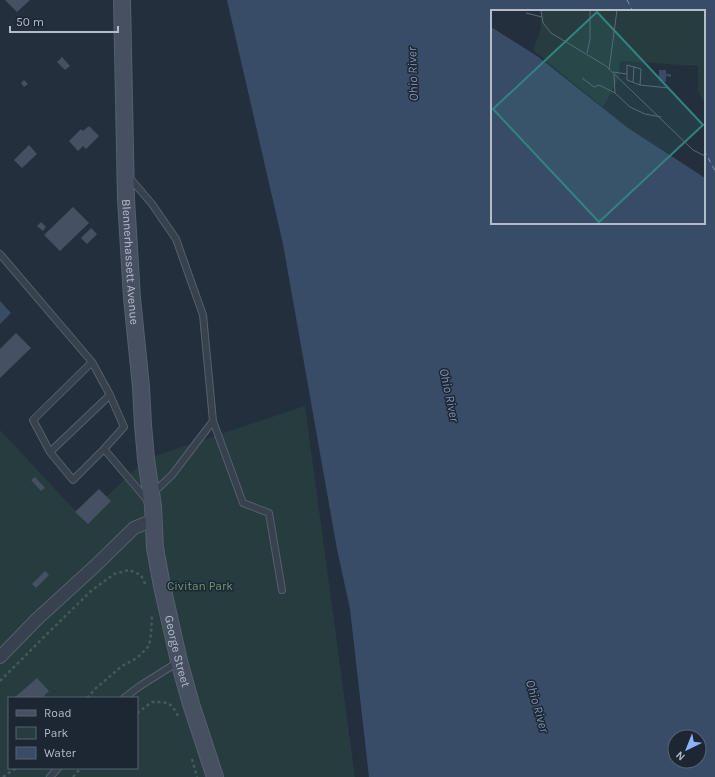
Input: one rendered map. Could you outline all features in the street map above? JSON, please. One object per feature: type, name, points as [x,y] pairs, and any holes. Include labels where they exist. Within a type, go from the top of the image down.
[{"type":"street","name":"Blennerhassett Avenue","points":[[122,0],[125,173],[132,298],[145,445],[154,523]]},
{"type":"street","points":[[0,657],[37,619],[134,528],[154,523]]},
{"type":"street","name":"George Street","points":[[154,523],[155,548],[159,571],[179,661],[215,777]]},
{"type":"lane","points":[[125,173],[152,204],[176,239],[203,315],[213,421],[243,502],[269,513],[282,590]]},
{"type":"lane","points":[[0,254],[92,362],[110,395],[124,427],[73,480],[50,452],[33,420],[92,362]]},
{"type":"lane","points":[[50,452],[110,395]]},
{"type":"lane","points":[[104,449],[152,500],[213,421]]},
{"type":"lane","points":[[125,697],[179,661]]},
{"type":"lane","points":[[50,777],[57,769]]},
{"type":"path","points":[[0,681],[91,591],[114,574],[129,570],[135,572],[141,575],[147,588]]},
{"type":"path","points":[[88,697],[96,688],[122,666],[137,658],[149,646],[152,617],[151,610]]},
{"type":"path","points":[[138,712],[152,702],[166,702],[174,708]]},
{"type":"path","points":[[3,777],[15,769]]},
{"type":"path","points":[[73,777],[81,769]]},
{"type":"green space","name":"Civitan Park","points":[[305,406],[355,777],[0,777],[0,430],[83,519],[146,459]]},
{"type":"water","name":"Ohio River","points":[[227,0],[715,0],[715,777],[369,777],[350,609],[337,549],[283,244]]},
{"type":"water","points":[[0,301],[11,313],[0,324]]},
{"type":"building","points":[[5,0],[30,0],[17,12]]},
{"type":"building","points":[[62,57],[70,66],[65,70],[57,62]]},
{"type":"building","points":[[24,80],[28,84],[24,87],[21,83]]},
{"type":"building","points":[[89,126],[99,136],[86,149],[83,146],[78,151],[69,141],[81,129],[83,131]]},
{"type":"building","points":[[29,145],[37,154],[22,168],[14,160]]},
{"type":"building","points":[[73,207],[89,223],[60,251],[44,235]]},
{"type":"building","points":[[41,222],[46,227],[43,231],[37,226]]},
{"type":"building","points":[[91,228],[97,234],[87,244],[81,238]]},
{"type":"building","points":[[16,333],[31,348],[0,378],[0,349]]},
{"type":"building","points":[[35,477],[45,488],[41,491],[31,480]]},
{"type":"building","points":[[99,489],[111,501],[88,524],[75,512]]},
{"type":"building","points":[[45,571],[49,575],[36,588],[32,584]]},
{"type":"building","points":[[37,678],[49,691],[43,697],[15,697]]},
{"type":"ferry route","points":[[627,0],[632,10]]},
{"type":"ferry route","points":[[705,152],[715,171]]}]
